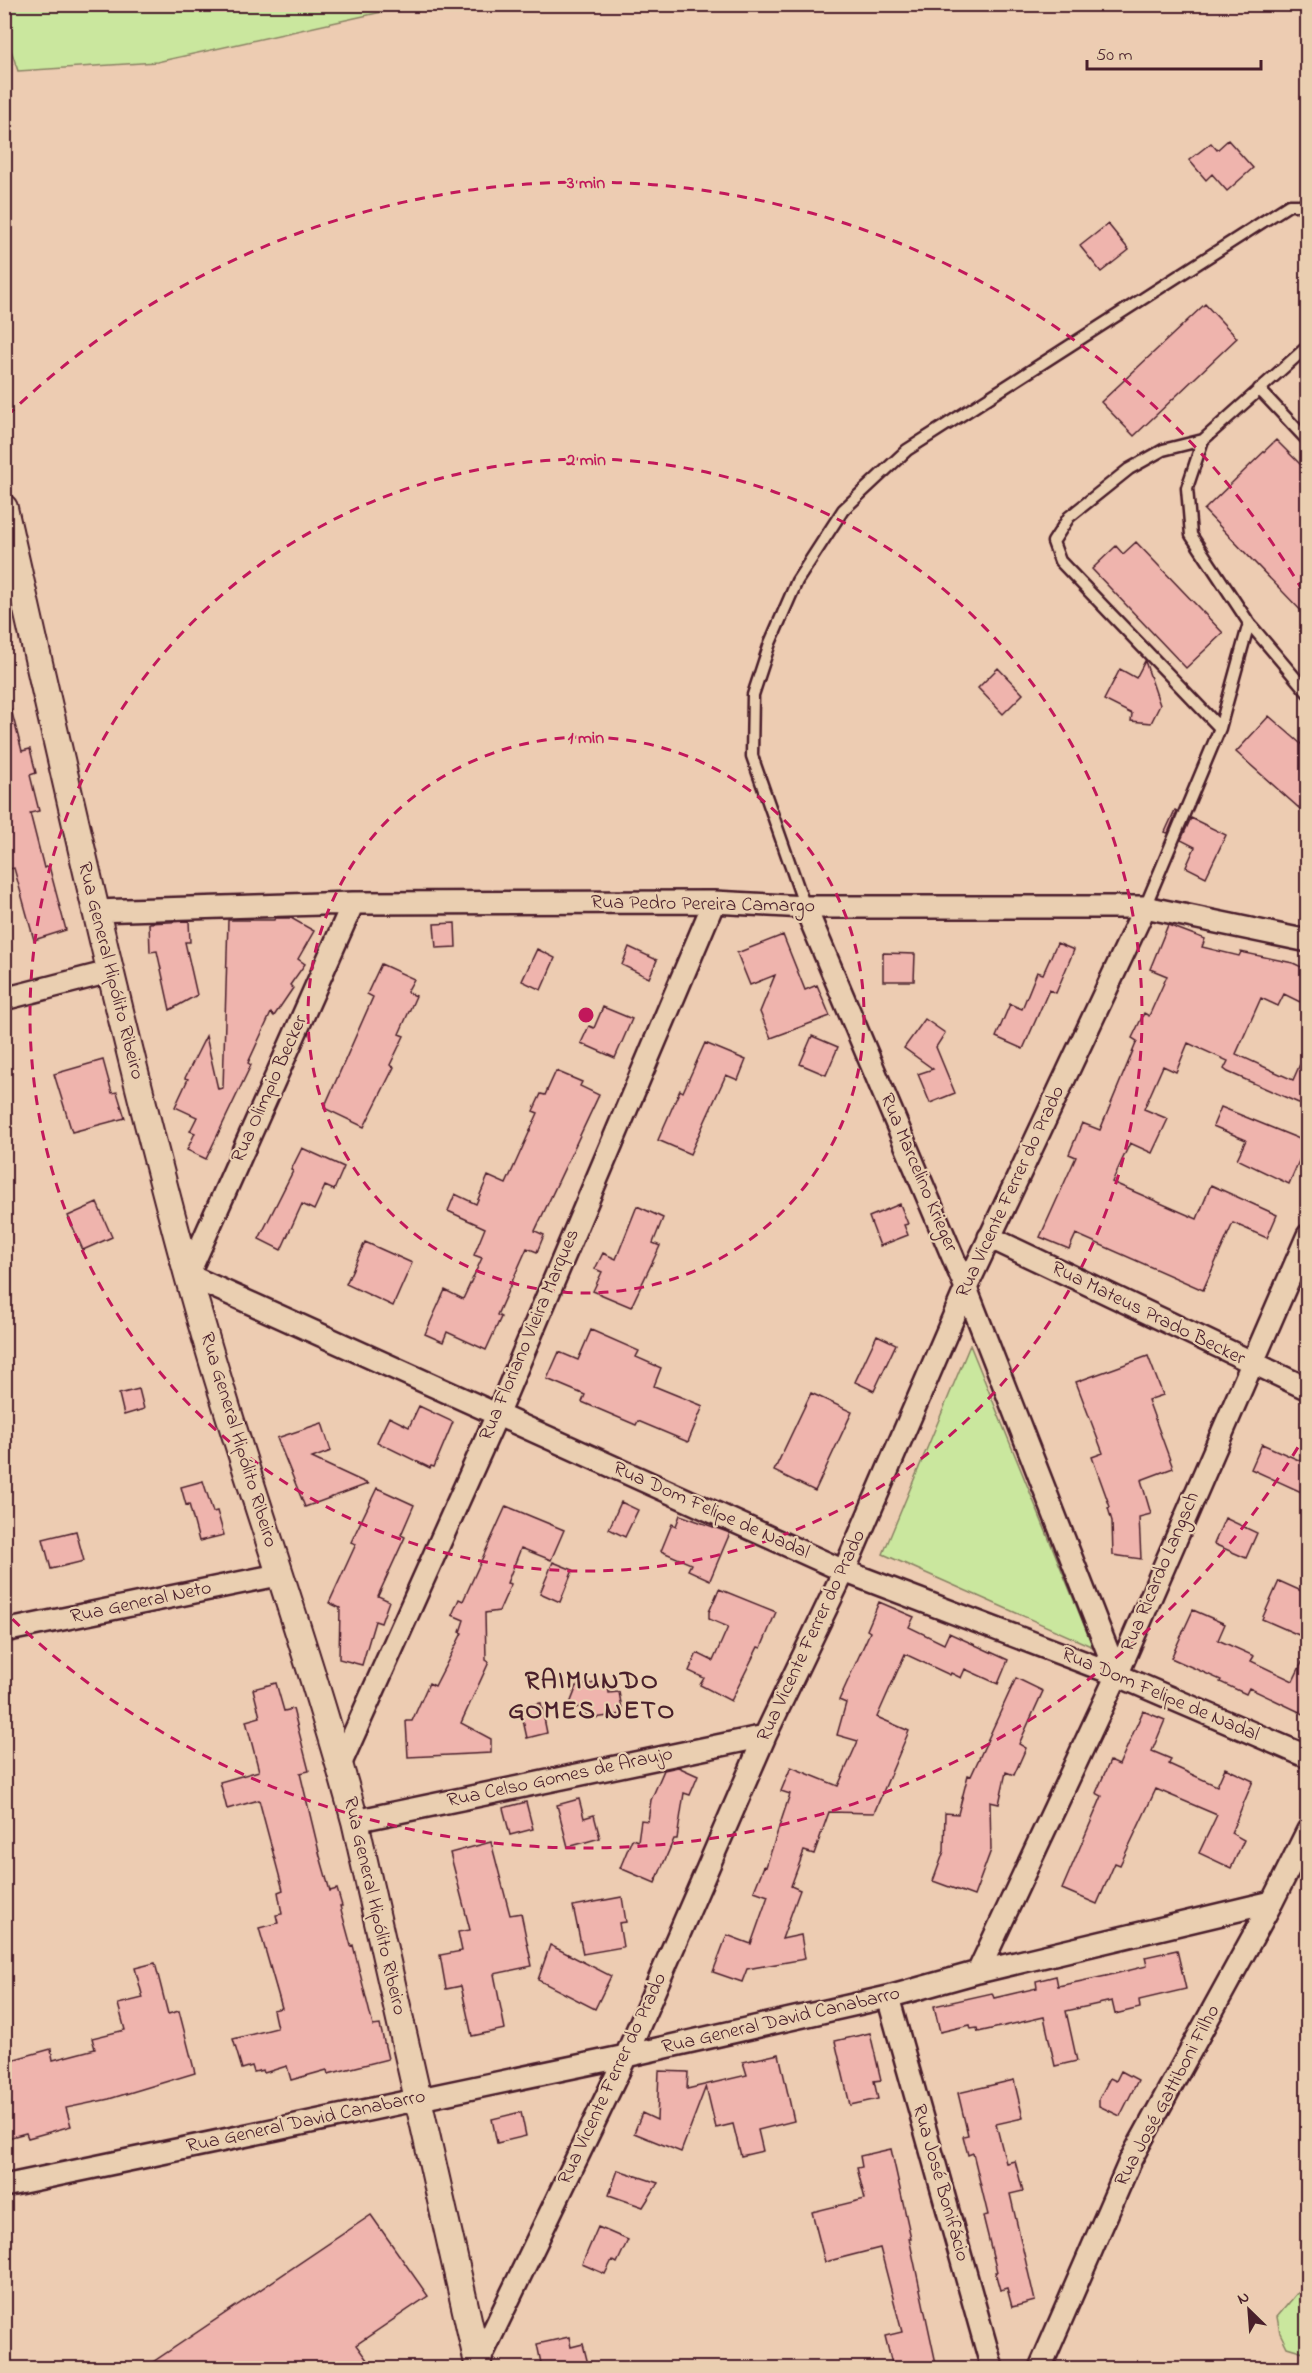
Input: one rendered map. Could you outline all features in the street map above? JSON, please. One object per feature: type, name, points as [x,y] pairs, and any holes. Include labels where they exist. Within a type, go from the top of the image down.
[{"type":"street","name":"Rua General Hipólito Ribeiro","points":[[4,508],[94,911],[188,1275],[279,1575],[340,1765],[355,1821],[478,2366]]},
{"type":"street","name":"Rua Pedro Pereira Camargo","points":[[94,911],[353,903],[714,903],[805,907],[1145,907],[1308,941]]},
{"type":"street","name":"Rua Olimpio Becker","points":[[188,1275],[353,903]]},
{"type":"street","name":"Rua Floriano Vieira Marques","points":[[340,1765],[496,1415],[714,903]]},
{"type":"street","name":"Rua Marcelino Krieger","points":[[805,907],[966,1287],[1117,1675]]},
{"type":"street","name":"Rua Vicente Ferrer do Prado","points":[[478,2366],[626,2056],[765,1736],[844,1571],[966,1287],[1145,907]]},
{"type":"street","points":[[4,999],[109,972]]},
{"type":"street","name":"Rua Ricardo Langsch","points":[[978,1972],[1117,1675],[1250,1363],[1308,1235]]},
{"type":"street","name":"Rua Mateus Prado Becker","points":[[989,1237],[1308,1389]]},
{"type":"street","name":"Rua Dom Felipe de Nadal","points":[[188,1275],[844,1571],[1117,1675],[1308,1757]]},
{"type":"street","name":"Rua General Neto","points":[[4,1631],[279,1575]]},
{"type":"street","name":"Rua Celso Gomes de Araujo","points":[[355,1821],[765,1736]]},
{"type":"street","name":"Rua José Gattiboni Filho","points":[[1040,2368],[1131,2159],[1272,1902],[1308,1830]]},
{"type":"street","name":"Rua General David Canabarro","points":[[4,2186],[626,2056],[888,1997],[978,1972],[1272,1902]]},
{"type":"street","name":"Rua José Bonifácio","points":[[888,1997],[992,2368]]},
{"type":"lane","points":[[805,907],[752,756],[753,695],[770,643],[797,581],[843,510],[907,450],[1289,205],[1308,206]]},
{"type":"lane","points":[[1220,728],[1060,561],[1053,542],[1069,517],[1129,469],[1163,450],[1203,440],[1308,346]]},
{"type":"lane","points":[[1259,389],[1308,441]]},
{"type":"lane","points":[[1203,440],[1187,488],[1191,535],[1249,623],[1308,693]]},
{"type":"lane","points":[[1145,907],[1220,728],[1249,623]]},
{"type":"green space","points":[[4,5],[413,5],[157,62],[18,71],[5,32]]},
{"type":"green space","points":[[970,1345],[1093,1647],[883,1554]]},
{"type":"green space","points":[[1307,2288],[1307,2353],[1287,2347],[1280,2333],[1277,2317],[1299,2291]]},
{"type":"building","points":[[1228,140],[1253,168],[1227,191],[1212,174],[1206,180],[1189,160],[1211,143],[1217,150]]},
{"type":"building","points":[[1108,224],[1129,250],[1101,272],[1080,246]]},
{"type":"building","points":[[1205,304],[1237,338],[1134,436],[1101,402]]},
{"type":"building","points":[[1276,440],[1308,472],[1308,618],[1204,510]]},
{"type":"building","points":[[1136,542],[1223,633],[1186,668],[1092,569],[1116,546],[1123,554]]},
{"type":"building","points":[[1145,661],[1160,705],[1151,723],[1131,721],[1132,714],[1104,700],[1120,669],[1136,678]]},
{"type":"building","points":[[998,668],[1023,694],[1003,714],[978,688]]},
{"type":"building","points":[[4,709],[11,709],[22,751],[30,749],[36,773],[30,775],[39,811],[30,813],[44,868],[49,866],[66,930],[34,940],[14,868],[4,870]]},
{"type":"building","points":[[1269,716],[1308,750],[1308,816],[1236,752]]},
{"type":"building","points":[[1175,810],[1177,811],[1168,833],[1165,832]]},
{"type":"building","points":[[1191,818],[1226,835],[1206,877],[1186,867],[1195,847],[1181,840]]},
{"type":"building","points":[[275,918],[291,918],[314,931],[298,959],[305,964],[290,985],[293,988],[274,1016],[271,1013],[248,1063],[251,1065],[206,1159],[187,1150],[195,1133],[190,1131],[197,1117],[175,1107],[188,1079],[185,1078],[206,1036],[218,1089],[223,1088],[228,920],[274,920]]},
{"type":"building","points":[[189,921],[190,942],[185,942],[197,995],[170,1010],[157,951],[150,952],[149,923]]},
{"type":"building","points":[[455,923],[456,947],[436,948],[434,924]]},
{"type":"building","points":[[1168,925],[1205,939],[1202,947],[1239,956],[1241,952],[1293,963],[1308,970],[1308,985],[1300,1002],[1284,994],[1278,1006],[1261,998],[1236,1054],[1293,1080],[1308,1046],[1308,1107],[1228,1072],[1224,1069],[1228,1061],[1188,1043],[1176,1072],[1163,1066],[1144,1109],[1168,1119],[1152,1153],[1130,1143],[1112,1182],[1197,1219],[1211,1185],[1277,1215],[1267,1238],[1233,1223],[1203,1290],[1076,1234],[1069,1249],[1040,1237],[1076,1157],[1069,1154],[1082,1123],[1100,1130],[1137,1041],[1132,1038],[1144,1013],[1149,1016],[1167,976],[1150,969]]},
{"type":"building","points":[[783,935],[805,990],[817,985],[830,1016],[771,1038],[760,1012],[775,975],[750,985],[737,953]]},
{"type":"building","points":[[1057,943],[1074,950],[1056,993],[1049,990],[1023,1049],[996,1037],[1010,1004],[1022,1009],[1037,972],[1043,974]]},
{"type":"building","points":[[629,947],[657,960],[649,978],[622,965]]},
{"type":"building","points":[[537,949],[555,958],[541,990],[522,981]]},
{"type":"building","points":[[883,953],[915,954],[914,981],[883,981]]},
{"type":"building","points":[[381,964],[414,979],[407,992],[416,996],[399,1034],[404,1036],[390,1065],[394,1067],[364,1127],[324,1108],[373,997],[367,994]]},
{"type":"building","points":[[603,1007],[632,1019],[615,1058],[581,1043],[589,1026],[594,1028]]},
{"type":"building","points":[[925,1019],[945,1033],[936,1047],[955,1093],[930,1103],[918,1074],[933,1069],[904,1048]]},
{"type":"building","points":[[812,1036],[838,1047],[826,1075],[800,1064]]},
{"type":"building","points":[[705,1043],[746,1060],[738,1080],[726,1075],[690,1154],[658,1140],[680,1090],[683,1092]]},
{"type":"building","points":[[103,1060],[112,1093],[117,1092],[125,1118],[72,1132],[54,1074]]},
{"type":"building","points":[[556,1071],[582,1082],[580,1086],[599,1095],[535,1231],[544,1235],[537,1252],[527,1248],[497,1315],[501,1317],[486,1350],[447,1332],[443,1342],[425,1334],[445,1290],[463,1299],[482,1258],[474,1255],[485,1228],[448,1211],[455,1194],[476,1204],[488,1176],[506,1184],[538,1113],[533,1111],[541,1094],[545,1095]]},
{"type":"building","points":[[1221,1107],[1307,1142],[1289,1184],[1237,1159],[1246,1140],[1213,1126]]},
{"type":"building","points":[[302,1148],[344,1167],[334,1190],[325,1186],[314,1210],[302,1204],[281,1250],[259,1239]]},
{"type":"building","points":[[97,1203],[112,1237],[83,1250],[68,1216]]},
{"type":"building","points":[[900,1204],[908,1224],[904,1225],[908,1235],[880,1246],[869,1217]]},
{"type":"building","points":[[637,1206],[663,1218],[653,1243],[660,1246],[631,1307],[593,1291],[602,1272],[595,1269],[603,1253],[616,1259]]},
{"type":"building","points":[[365,1242],[412,1263],[393,1306],[346,1284]]},
{"type":"building","points":[[591,1330],[639,1351],[636,1357],[661,1368],[654,1386],[703,1406],[688,1442],[638,1421],[636,1425],[582,1402],[585,1395],[547,1379],[559,1352],[578,1360]]},
{"type":"building","points":[[877,1335],[896,1344],[874,1391],[855,1382]]},
{"type":"building","points":[[1148,1356],[1163,1395],[1148,1400],[1173,1468],[1141,1480],[1151,1514],[1139,1517],[1141,1559],[1113,1555],[1112,1521],[1108,1508],[1110,1507],[1092,1457],[1103,1453],[1076,1382]]},
{"type":"building","points":[[139,1389],[144,1409],[124,1415],[119,1394]]},
{"type":"building","points":[[811,1393],[852,1412],[815,1491],[774,1471]]},
{"type":"building","points":[[419,1406],[453,1422],[434,1467],[430,1468],[377,1442],[389,1417],[409,1427]]},
{"type":"building","points":[[322,1423],[331,1451],[312,1458],[368,1484],[305,1507],[277,1438]]},
{"type":"building","points":[[1262,1444],[1308,1464],[1308,1495],[1251,1469]]},
{"type":"building","points":[[203,1481],[213,1512],[217,1511],[224,1535],[199,1541],[189,1504],[186,1505],[181,1487]]},
{"type":"building","points":[[377,1488],[414,1505],[401,1535],[405,1537],[378,1596],[389,1601],[381,1623],[375,1621],[362,1665],[339,1659],[340,1608],[329,1603],[356,1544],[351,1542]]},
{"type":"building","points":[[621,1502],[638,1510],[625,1537],[609,1529]]},
{"type":"building","points":[[506,1506],[564,1530],[551,1560],[521,1548],[507,1583],[511,1584],[499,1611],[485,1613],[486,1660],[489,1662],[461,1723],[491,1739],[491,1753],[408,1757],[406,1721],[412,1721],[429,1683],[435,1686],[462,1633],[460,1632],[464,1620],[452,1615],[459,1599],[463,1601]]},
{"type":"building","points":[[680,1515],[730,1533],[710,1580],[688,1570],[691,1564],[661,1551],[672,1524],[676,1526]]},
{"type":"building","points":[[1225,1518],[1257,1533],[1246,1558],[1214,1544]]},
{"type":"building","points":[[76,1531],[84,1561],[51,1569],[43,1539]]},
{"type":"building","points":[[553,1562],[573,1570],[560,1602],[540,1593]]},
{"type":"building","points":[[1279,1581],[1308,1594],[1308,1639],[1262,1619]]},
{"type":"building","points":[[719,1589],[776,1612],[761,1648],[758,1647],[731,1701],[700,1685],[704,1678],[689,1671],[697,1653],[713,1661],[728,1627],[709,1619],[709,1612]]},
{"type":"building","points":[[879,1602],[914,1617],[909,1627],[944,1644],[949,1633],[1008,1660],[998,1684],[965,1669],[961,1678],[951,1673],[950,1675],[905,1654],[877,1717],[909,1731],[874,1813],[829,1812],[814,1854],[804,1851],[791,1886],[800,1890],[782,1939],[801,1935],[805,1959],[747,1969],[742,1982],[713,1972],[727,1935],[751,1944],[768,1896],[754,1891],[764,1866],[766,1867],[790,1794],[781,1791],[791,1767],[838,1786],[858,1741],[837,1735],[846,1703],[839,1700],[870,1632],[867,1630]]},
{"type":"building","points":[[1193,1610],[1225,1624],[1218,1640],[1254,1656],[1251,1661],[1293,1681],[1308,1650],[1308,1716],[1249,1688],[1246,1694],[1220,1682],[1221,1680],[1171,1658]]},
{"type":"building","points":[[1016,1678],[1043,1691],[1019,1744],[1026,1748],[1014,1775],[1006,1772],[999,1804],[990,1802],[991,1850],[974,1896],[933,1881],[944,1851],[945,1813],[958,1814],[968,1775],[971,1776]]},
{"type":"building","points":[[607,1681],[609,1693],[619,1692],[623,1714],[587,1719],[585,1706],[568,1709],[577,1686]]},
{"type":"building","points":[[276,1683],[284,1711],[293,1709],[309,1771],[300,1773],[320,1856],[330,1891],[337,1889],[373,2026],[380,2025],[388,2059],[328,2074],[327,2070],[291,2080],[287,2066],[264,2073],[263,2070],[254,2072],[252,2066],[242,2069],[233,2039],[277,2028],[273,2010],[282,2008],[259,1928],[278,1923],[276,1915],[282,1914],[278,1892],[283,1890],[259,1800],[227,1809],[220,1782],[259,1771],[246,1721],[260,1717],[253,1689]]},
{"type":"building","points":[[541,1703],[547,1733],[527,1738],[520,1707]]},
{"type":"building","points":[[1143,1711],[1165,1720],[1152,1751],[1171,1759],[1169,1764],[1217,1786],[1225,1768],[1253,1781],[1231,1833],[1244,1840],[1231,1868],[1199,1853],[1217,1815],[1156,1789],[1120,1865],[1115,1863],[1097,1904],[1062,1889],[1102,1796],[1096,1793],[1110,1761],[1119,1765]]},
{"type":"building","points":[[678,1767],[698,1776],[690,1795],[684,1793],[677,1839],[674,1839],[655,1883],[620,1868],[632,1839],[638,1841],[641,1820],[648,1821],[651,1800],[664,1770]]},
{"type":"building","points":[[579,1799],[584,1818],[594,1815],[600,1838],[568,1847],[557,1805]]},
{"type":"building","points":[[526,1802],[533,1829],[510,1835],[503,1808]]},
{"type":"building","points":[[491,1842],[510,1915],[521,1913],[532,1966],[494,1974],[505,2029],[472,2036],[461,1986],[446,1989],[440,1955],[462,1951],[458,1932],[470,1930],[450,1853]]},
{"type":"building","points":[[622,1897],[626,1922],[619,1923],[623,1947],[583,1954],[573,1906]]},
{"type":"building","points":[[550,1945],[611,1976],[595,2009],[538,1980]]},
{"type":"building","points":[[1177,1950],[1186,1989],[1139,2000],[1140,2008],[1115,2014],[1112,2001],[1066,2011],[1077,2061],[1055,2066],[1044,2017],[978,2032],[977,2028],[971,2029],[970,2025],[940,2032],[934,2006],[992,1993],[994,1998],[1037,1988],[1036,1981],[1056,1976],[1058,1986],[1106,1976],[1147,1966],[1145,1957]]},
{"type":"building","points":[[155,1963],[168,2014],[179,2011],[195,2073],[109,2099],[66,2108],[71,2126],[28,2138],[26,2133],[4,2139],[4,2062],[51,2049],[53,2060],[95,2049],[92,2038],[125,2030],[118,2004],[143,1998],[135,1968]]},
{"type":"building","points":[[870,2033],[881,2080],[874,2081],[878,2099],[850,2105],[835,2041]]},
{"type":"building","points":[[779,2054],[794,2121],[758,2130],[763,2151],[741,2156],[733,2124],[716,2128],[706,2086],[681,2152],[634,2133],[642,2113],[657,2120],[659,2071],[688,2072],[687,2089],[747,2075],[743,2062]]},
{"type":"building","points":[[1121,2071],[1138,2080],[1120,2116],[1099,2106],[1099,2099],[1110,2078],[1116,2081]]},
{"type":"building","points":[[1014,2080],[1023,2118],[996,2124],[1006,2163],[1015,2161],[1023,2191],[1010,2194],[1035,2301],[1012,2307],[1007,2288],[1000,2290],[995,2272],[997,2272],[983,2216],[988,2215],[973,2153],[968,2155],[963,2136],[968,2135],[958,2093]]},
{"type":"building","points":[[521,2112],[526,2136],[497,2143],[492,2119]]},
{"type":"building","points":[[891,2149],[937,2368],[893,2368],[885,2336],[902,2332],[880,2248],[825,2262],[812,2212],[865,2199],[857,2168],[862,2167],[860,2156]]},
{"type":"building","points":[[618,2170],[658,2183],[643,2207],[609,2195]]},
{"type":"building","points":[[371,2215],[428,2296],[356,2345],[373,2368],[144,2368]]},
{"type":"building","points":[[598,2227],[628,2240],[617,2263],[612,2260],[605,2274],[582,2264]]},
{"type":"building","points":[[569,2337],[571,2347],[583,2344],[589,2368],[542,2368],[537,2344]]},
{"type":"district","name":"RAIMUNDO GOMES NETO","points":[[592,1696]]}]
